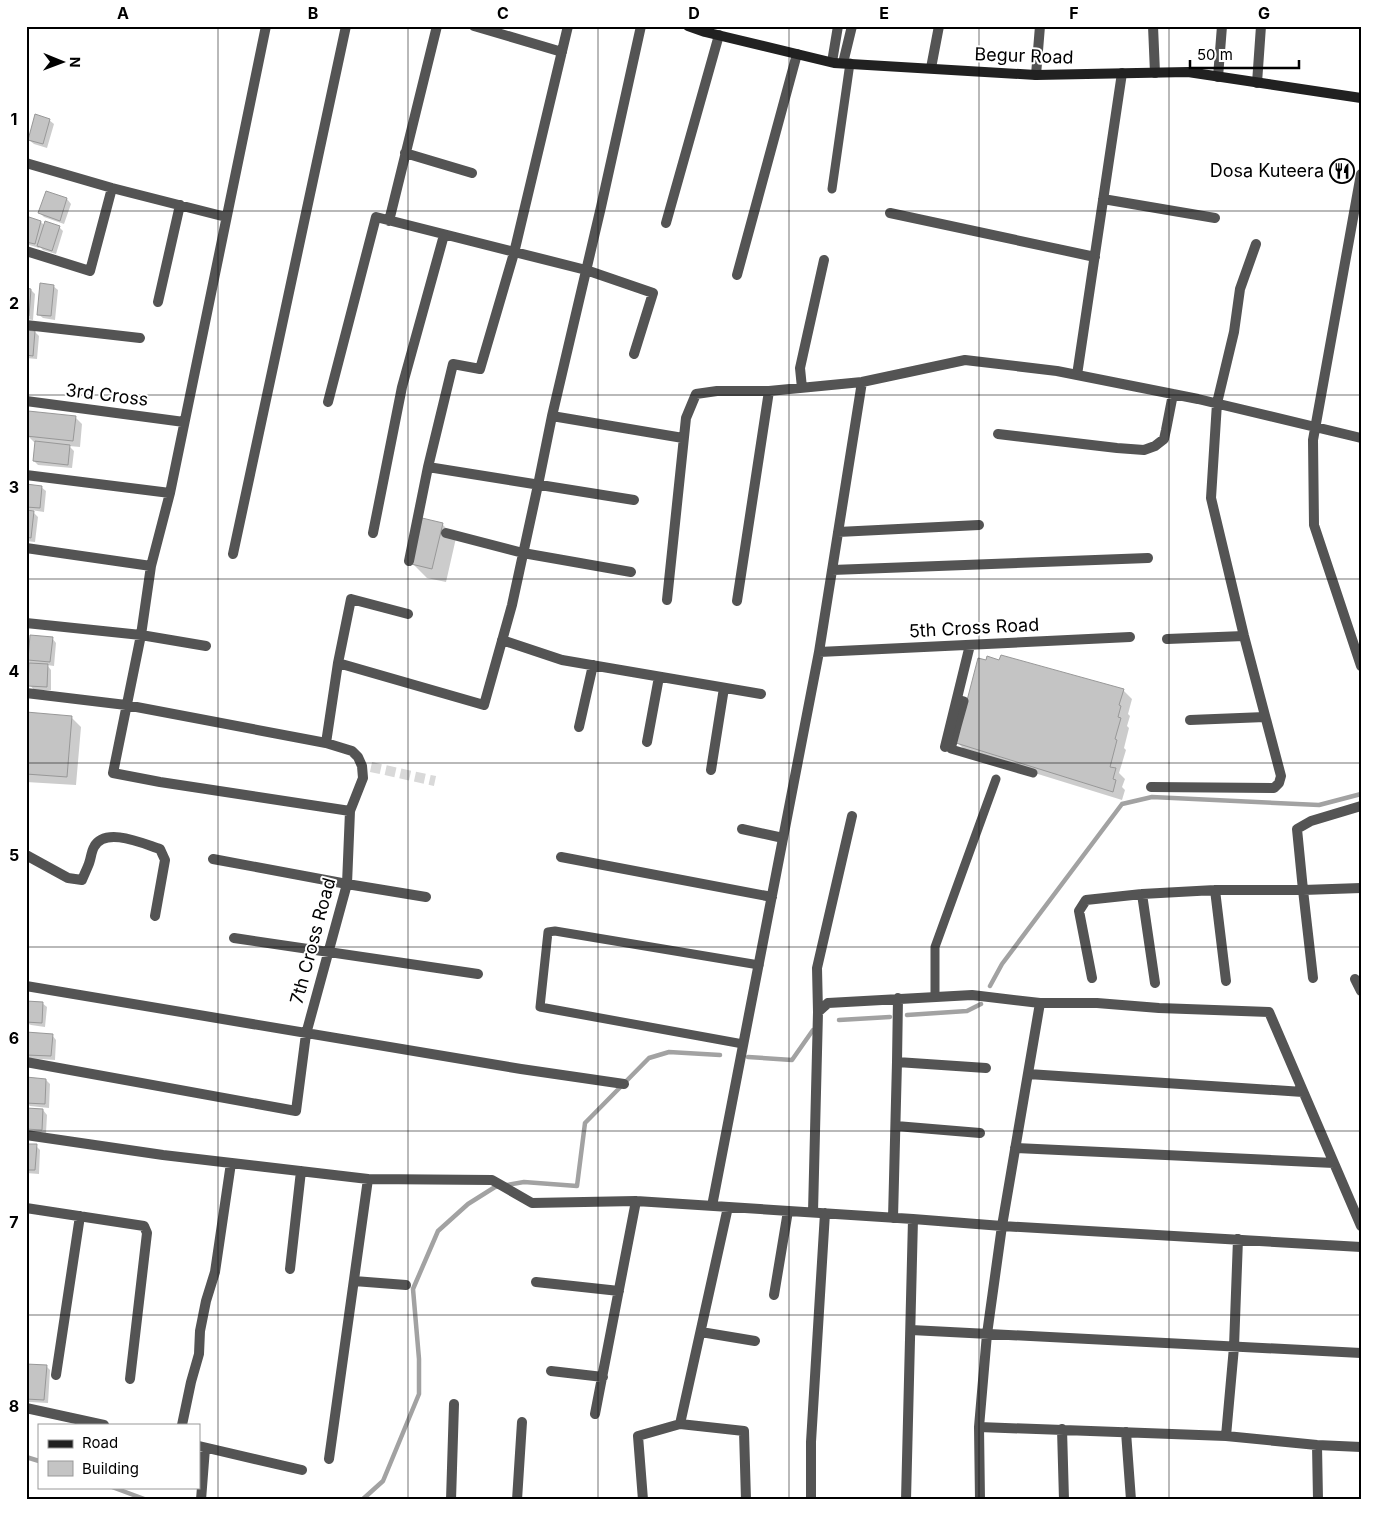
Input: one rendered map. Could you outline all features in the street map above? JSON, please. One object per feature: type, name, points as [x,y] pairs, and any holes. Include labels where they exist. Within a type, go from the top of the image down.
[{"type":"main road","name":"Begur Road","points":[[688,26],[832,62],[1036,74],[1188,72],[1361,98]]},
{"type":"street","points":[[266,26],[170,493],[151,566],[141,635],[113,773],[160,782],[350,810]]},
{"type":"street","points":[[233,554],[346,26]]},
{"type":"street","points":[[389,221],[437,26]]},
{"type":"street","points":[[474,26],[562,52]]},
{"type":"street","points":[[409,561],[428,467],[453,364],[480,370],[514,253],[568,26]]},
{"type":"street","points":[[338,663],[484,704],[512,604],[552,416],[641,26]]},
{"type":"street","points":[[832,62],[838,26]]},
{"type":"street","points":[[846,63],[852,26]]},
{"type":"street","points":[[931,68],[939,26]]},
{"type":"street","points":[[1036,74],[1040,26]]},
{"type":"street","points":[[1153,26],[1155,73]]},
{"type":"street","points":[[1218,77],[1222,26]]},
{"type":"street","points":[[1257,83],[1261,26]]},
{"type":"street","points":[[666,223],[719,35]]},
{"type":"street","points":[[737,275],[797,54]]},
{"type":"street","points":[[1077,375],[1122,73]]},
{"type":"street","points":[[405,154],[472,173]]},
{"type":"street","points":[[26,164],[226,217]]},
{"type":"street","points":[[1361,174],[1313,440],[1314,525],[1361,666]]},
{"type":"street","points":[[26,251],[90,271],[112,188]]},
{"type":"street","points":[[1104,199],[1215,218]]},
{"type":"street","points":[[158,302],[180,205]]},
{"type":"street","points":[[890,214],[1095,257]]},
{"type":"street","points":[[328,402],[376,217],[586,270],[653,293],[634,354]]},
{"type":"street","points":[[373,533],[402,387],[444,235]]},
{"type":"street","points":[[1151,787],[1274,788],[1280,783],[1281,776],[1244,636],[1211,498],[1216,403],[1234,332],[1240,289],[1256,244]]},
{"type":"street","points":[[802,388],[800,368],[824,260]]},
{"type":"street","points":[[26,325],[140,338]]},
{"type":"street","points":[[667,600],[683,438],[686,418],[696,394],[717,391],[769,392],[862,382],[965,360],[1057,371],[1216,403],[1361,438]]},
{"type":"street","points":[[712,1206],[819,652],[862,382]]},
{"type":"street","points":[[737,601],[769,392]]},
{"type":"street","points":[[998,434],[1144,450],[1155,446],[1164,439],[1173,394]]},
{"type":"street","name":"3rd Cross","points":[[26,401],[184,422]]},
{"type":"street","points":[[552,416],[683,438]]},
{"type":"street","points":[[428,467],[634,500]]},
{"type":"street","points":[[26,475],[170,493]]},
{"type":"street","points":[[838,532],[980,525]]},
{"type":"street","points":[[446,533],[522,553],[631,572]]},
{"type":"street","points":[[26,548],[151,566]]},
{"type":"street","points":[[832,570],[1148,558]]},
{"type":"street","points":[[326,743],[338,663],[351,599],[408,614]]},
{"type":"street","points":[[26,623],[141,635],[206,646]]},
{"type":"street","points":[[1167,639],[1244,636]]},
{"type":"street","name":"5th Cross Road","points":[[819,652],[1130,637]]},
{"type":"street","points":[[502,640],[562,660],[762,694]]},
{"type":"street","points":[[945,747],[954,724],[957,699],[970,645]]},
{"type":"street","points":[[580,727],[593,666]]},
{"type":"street","points":[[647,742],[659,677]]},
{"type":"street","points":[[711,770],[724,688]]},
{"type":"street","name":"7th Cross Road","points":[[26,693],[126,705],[326,743],[352,751],[367,766],[350,810],[347,884],[306,1034],[296,1111],[26,1062]]},
{"type":"street","points":[[1190,720],[1265,717]]},
{"type":"street","points":[[1313,978],[1297,829],[1311,821],[1361,806]]},
{"type":"street","points":[[813,1212],[818,1012],[817,968],[852,816]]},
{"type":"street","points":[[742,829],[783,838]]},
{"type":"street","points":[[26,855],[68,878],[82,880],[95,845],[104,839],[116,836],[135,840],[160,849],[165,860],[156,916]]},
{"type":"street","points":[[561,857],[772,897]]},
{"type":"street","points":[[213,859],[426,897]]},
{"type":"street","points":[[1092,978],[1078,911],[1086,900],[1142,894],[1215,890],[1361,888]]},
{"type":"street","points":[[1215,890],[1226,981]]},
{"type":"street","points":[[1142,894],[1155,983]]},
{"type":"street","points":[[234,938],[478,974]]},
{"type":"street","points":[[1356,979],[1361,991]]},
{"type":"street","points":[[26,986],[306,1034],[624,1084]]},
{"type":"street","points":[[818,1012],[828,1003],[972,995],[1040,1003],[1097,1003],[1159,1008],[1270,1012],[1361,1226]]},
{"type":"street","points":[[893,1218],[898,998]]},
{"type":"street","points":[[980,1500],[979,1427],[987,1334],[1002,1226],[1040,1003]]},
{"type":"street","points":[[897,1062],[986,1068]]},
{"type":"street","points":[[1028,1074],[1303,1092]]},
{"type":"street","points":[[896,1126],[980,1133]]},
{"type":"street","points":[[26,1135],[163,1155],[368,1179],[492,1180],[532,1203],[636,1201],[1002,1226],[1361,1247]]},
{"type":"street","points":[[1015,1148],[1334,1163]]},
{"type":"street","points":[[182,1424],[191,1382],[200,1354],[200,1331],[206,1301],[215,1272],[231,1163]]},
{"type":"street","points":[[290,1268],[301,1171]]},
{"type":"street","points":[[329,1460],[368,1179]]},
{"type":"street","points":[[595,1414],[636,1201]]},
{"type":"street","points":[[680,1424],[728,1207]]},
{"type":"street","points":[[26,1208],[144,1226],[147,1233],[130,1379]]},
{"type":"street","points":[[774,1295],[788,1211]]},
{"type":"street","points":[[811,1500],[811,1442],[825,1213]]},
{"type":"street","points":[[56,1375],[80,1216]]},
{"type":"street","points":[[906,1500],[913,1219]]},
{"type":"street","points":[[1226,1436],[1234,1347],[1238,1239]]},
{"type":"street","points":[[354,1281],[406,1285]]},
{"type":"street","points":[[536,1282],[619,1291]]},
{"type":"street","points":[[911,1330],[1361,1353]]},
{"type":"street","points":[[701,1332],[755,1341]]},
{"type":"street","points":[[551,1371],[603,1377]]},
{"type":"street","points":[[451,1500],[454,1404]]},
{"type":"street","points":[[26,1408],[99,1424]]},
{"type":"street","points":[[517,1500],[522,1422]]},
{"type":"street","points":[[643,1500],[638,1436],[680,1424],[744,1431],[746,1500]]},
{"type":"street","points":[[979,1427],[1226,1436],[1317,1445],[1361,1447]]},
{"type":"street","points":[[1062,1429],[1064,1500]]},
{"type":"street","points":[[1126,1432],[1131,1500]]},
{"type":"street","points":[[1317,1445],[1318,1500]]},
{"type":"street","points":[[201,1499],[202,1447],[302,1470]]},
{"type":"lane","points":[[832,189],[846,63]]},
{"type":"lane","points":[[954,724],[951,749],[1034,773]]},
{"type":"lane","points":[[935,997],[935,947],[996,779]]},
{"type":"lane","points":[[743,1044],[540,1007],[548,932],[555,931],[759,965]]},
{"type":"building","points":[[35,114],[50,119],[43,144],[28,140]]},
{"type":"building","points":[[46,191],[67,198],[60,221],[38,213]]},
{"type":"building","points":[[26,216],[41,221],[35,244],[26,242]]},
{"type":"building","points":[[45,221],[60,226],[52,251],[37,246]]},
{"type":"building","points":[[40,283],[54,285],[51,316],[37,315]]},
{"type":"building","points":[[26,288],[31,289],[29,316],[26,316]]},
{"type":"building","points":[[26,330],[35,331],[33,356],[26,355]]},
{"type":"building","points":[[28,411],[76,416],[73,441],[26,436]]},
{"type":"building","points":[[35,441],[70,445],[68,465],[33,461]]},
{"type":"building","points":[[26,484],[42,486],[40,508],[26,507]]},
{"type":"building","points":[[26,510],[34,511],[31,538],[26,537]]},
{"type":"building","points":[[422,518],[443,523],[432,569],[411,564]]},
{"type":"building","points":[[30,635],[53,637],[50,662],[28,660]]},
{"type":"building","points":[[1001,655],[1124,689],[1119,705],[1121,706],[1118,717],[1121,718],[1110,767],[1116,768],[1113,779],[1116,780],[1113,792],[956,743],[978,658],[986,660],[987,656],[999,660]]},
{"type":"building","points":[[29,663],[48,664],[47,687],[28,686]]},
{"type":"building","points":[[26,712],[72,716],[67,777],[26,774]]},
{"type":"building","points":[[26,1001],[43,1002],[42,1023],[26,1022]]},
{"type":"building","points":[[26,1032],[53,1034],[51,1056],[26,1055]]},
{"type":"building","points":[[26,1077],[46,1079],[45,1104],[26,1103]]},
{"type":"building","points":[[26,1108],[43,1109],[42,1130],[26,1129]]},
{"type":"building","points":[[26,1144],[37,1144],[35,1170],[26,1170]]},
{"type":"building","points":[[26,1364],[47,1365],[44,1400],[26,1399]]},
{"type":"waterway","points":[[990,986],[1002,964],[1122,804],[1152,797],[1319,805],[1361,794]]},
{"type":"waterway","points":[[907,1015],[967,1011],[981,1004]]},
{"type":"waterway","points":[[839,1020],[890,1017]]},
{"type":"waterway","points":[[748,1057],[792,1060],[813,1030]]},
{"type":"waterway","points":[[347,1500],[363,1499],[383,1481],[419,1394],[419,1359],[413,1289],[438,1231],[468,1204],[495,1187],[524,1182],[577,1186],[585,1123],[649,1058],[669,1052],[720,1055]]},
{"type":"waterway","points":[[26,1457],[38,1461]]},
{"type":"waterway","points":[[115,1488],[147,1500]]},
{"type":"tunnel","points":[[371,767],[435,781]]},
{"type":"place","name":"Dosa Kuteera","points":[[1342,171]]}]
